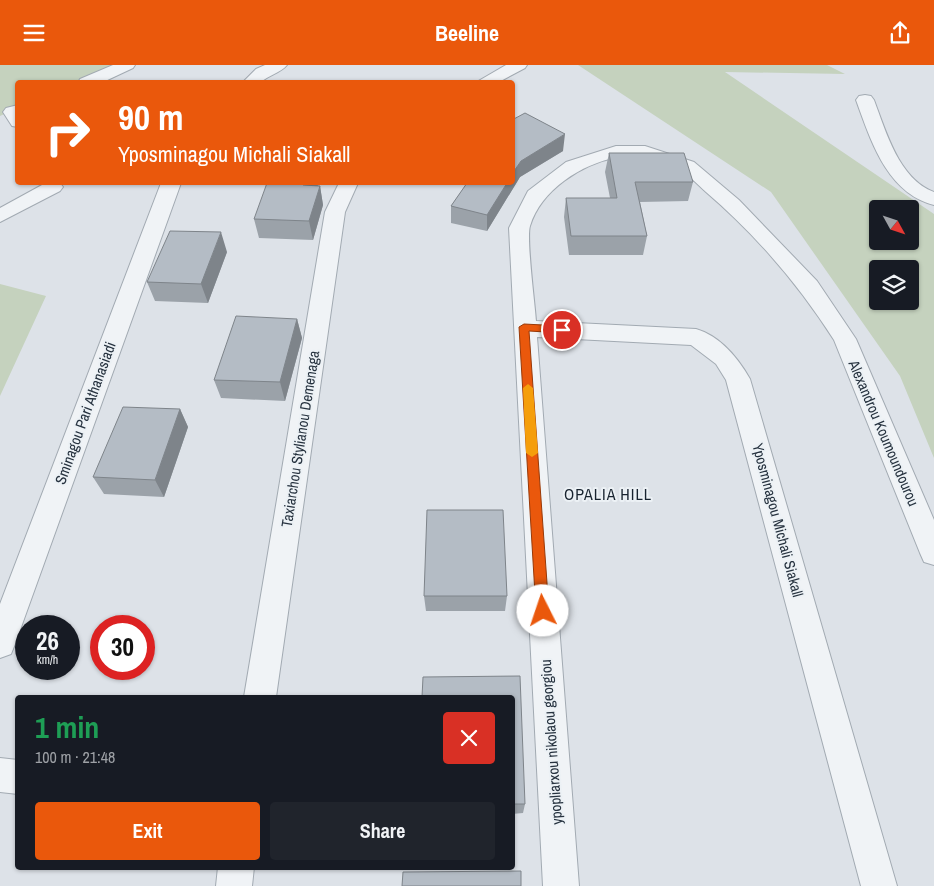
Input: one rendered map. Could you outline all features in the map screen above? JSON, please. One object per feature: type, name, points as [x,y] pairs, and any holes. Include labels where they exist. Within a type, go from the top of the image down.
[{"type":"street","points":[[93,80],[127,65]]},
{"type":"street","points":[[243,65],[256,77],[279,65]]},
{"type":"street","points":[[490,80],[519,65]]},
{"type":"street","points":[[865,100],[876,132],[890,159],[913,189],[934,199]]},
{"type":"street","name":"ypopliarxou nikolaou georgiou","points":[[561,886],[519,229],[535,195],[573,166],[616,151],[645,151],[687,166],[732,203],[809,286],[845,339]]},
{"type":"street","points":[[0,216],[53,187],[52,185]]},
{"type":"street","name":"Sminagou Pari Athanasiadi","points":[[0,643],[170,185]]},
{"type":"street","name":"Taxiarchou Stylianou Demenaga","points":[[260,695],[335,212],[347,185]]},
{"type":"street","name":"Yposminagou Michali Siakall","points":[[524,327],[696,337],[724,358],[738,379],[879,886]]},
{"type":"street","name":"Alexandrou Koumoundourou","points":[[845,339],[934,553]]},
{"type":"street","points":[[0,775],[15,777]]},
{"type":"street","points":[[234,886],[236,870]]},
{"type":"green space","points":[[0,65],[112,65],[78,80],[15,80],[15,109],[0,116]]},
{"type":"green space","points":[[578,65],[827,65],[845,74],[725,72],[913,200],[869,200],[869,250],[919,250],[919,204],[934,214],[934,458],[900,376],[771,192]]},
{"type":"green space","points":[[0,284],[46,296],[0,396]]},
{"type":"building","points":[[525,113],[565,134],[521,161],[515,170],[515,118]]},
{"type":"building","points":[[609,153],[684,153],[693,182],[635,182],[647,236],[571,236],[566,198],[617,198]]},
{"type":"building","points":[[266,185],[320,186],[309,221],[254,219]]},
{"type":"building","points":[[466,185],[506,185],[487,215],[451,206]]},
{"type":"building","points":[[170,231],[221,232],[201,284],[147,282]]},
{"type":"building","points":[[236,316],[297,319],[280,382],[214,380]]},
{"type":"building","points":[[123,407],[180,409],[155,480],[93,477]]},
{"type":"building","points":[[427,510],[503,510],[507,596],[424,596]]},
{"type":"building","points":[[520,676],[525,804],[515,804],[515,695],[422,695],[423,677]]},
{"type":"building","points":[[521,871],[521,886],[402,886],[403,872]]},
{"type":"slow traffic","points":[[528,388],[532,453]]},
{"type":"district","name":"OPALIA HILL","points":[[608,494]]},
{"type":"route","points":[[543,611],[524,327],[562,330]]}]
